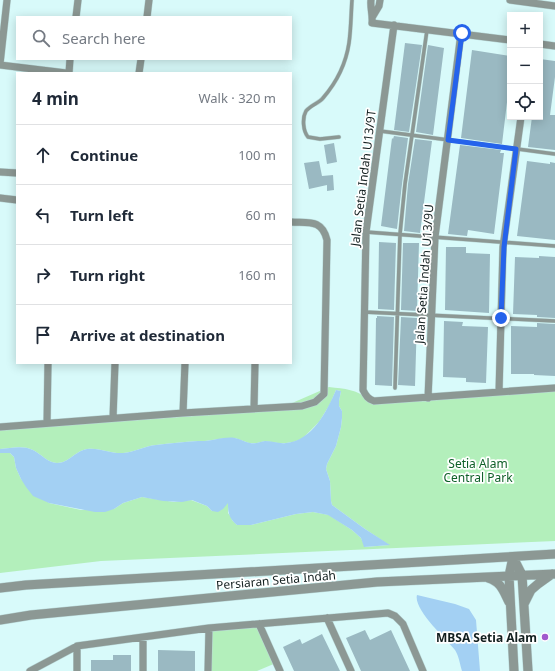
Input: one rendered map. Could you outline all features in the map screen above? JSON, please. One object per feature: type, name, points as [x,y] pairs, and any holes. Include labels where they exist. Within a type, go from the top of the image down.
[{"type":"street","points":[[7,0],[0,64],[60,72]]},
{"type":"street","points":[[76,16],[78,0]]},
{"type":"street","points":[[147,16],[149,0]]},
{"type":"street","points":[[371,0],[373,16],[372,22],[507,40]]},
{"type":"street","points":[[373,16],[379,6],[380,0]]},
{"type":"street","points":[[510,0],[555,6]]},
{"type":"street","name":"Jalan Setia Indah U13/9T","points":[[394,25],[366,232],[363,390],[369,400],[374,401],[428,398]]},
{"type":"street","name":"Jalan Setia Indah U13/9U","points":[[428,398],[435,237],[462,33]]},
{"type":"street","points":[[543,44],[555,46]]},
{"type":"street","points":[[67,72],[70,60]]},
{"type":"street","points":[[139,72],[141,60]]},
{"type":"street","points":[[499,392],[504,243],[521,120]]},
{"type":"street","points":[[0,172],[16,173]]},
{"type":"street","points":[[0,198],[16,200]]},
{"type":"street","points":[[0,427],[254,408],[302,406],[315,402],[324,394],[327,240],[325,232],[320,226],[313,223],[292,222]]},
{"type":"street","points":[[46,423],[48,364]]},
{"type":"street","points":[[113,418],[115,364]]},
{"type":"street","points":[[183,413],[185,364]]},
{"type":"street","points":[[254,364],[254,408]]},
{"type":"street","points":[[428,398],[555,388]]},
{"type":"street","name":"Persiaran Setia Indah","points":[[0,588],[34,584],[555,554]]},
{"type":"street","points":[[513,557],[522,575],[528,671]]},
{"type":"street","points":[[513,557],[509,576],[514,671]]},
{"type":"street","points":[[524,605],[531,590],[554,574]]},
{"type":"street","name":"Persiaran Setia Indah","points":[[0,620],[38,614],[369,583],[554,574]]},
{"type":"street","points":[[485,577],[495,580],[502,588],[511,607]]},
{"type":"street","points":[[30,671],[77,646],[209,628],[388,614],[395,616],[403,624],[423,671]]},
{"type":"street","points":[[327,618],[351,671]]},
{"type":"street","points":[[259,624],[280,671]]},
{"type":"street","points":[[208,671],[209,628]]},
{"type":"street","points":[[143,637],[143,671]]},
{"type":"street","points":[[77,646],[77,671]]},
{"type":"lane","points":[[339,137],[320,139],[308,137],[305,134],[304,118],[306,111],[322,100],[335,81],[344,62],[349,44],[352,0]]},
{"type":"lane","points":[[395,388],[400,234],[405,184],[428,29]]},
{"type":"lane","points":[[380,131],[555,154]]},
{"type":"lane","points":[[366,232],[555,246]]},
{"type":"lane","points":[[364,312],[555,321]]},
{"type":"green space","name":"Setia Alam Central Park","points":[[329,387],[355,392],[364,396],[368,400],[555,389],[555,541],[101,561],[0,573],[0,453],[10,453],[14,457],[16,468],[21,479],[49,503],[81,510],[114,509],[123,503],[142,497],[174,502],[191,500],[207,506],[212,511],[229,502],[228,513],[237,525],[251,525],[296,514],[313,512],[329,515],[352,530],[361,538],[365,547],[389,545],[332,505],[330,481],[326,469],[336,446],[341,427],[342,411],[339,406],[339,401],[341,391],[336,390],[330,404],[319,422],[302,439],[293,442],[278,443],[265,441],[249,443],[235,438],[226,438],[152,446],[123,453],[87,449],[65,461],[57,463],[51,462],[29,448],[17,447],[0,449],[0,430],[276,410]]},
{"type":"green space","points":[[259,624],[276,663],[257,671],[208,671],[209,628]]},
{"type":"water","points":[[336,390],[341,391],[339,406],[342,411],[341,427],[336,446],[326,469],[330,481],[332,505],[390,545],[364,547],[361,538],[352,530],[328,515],[313,512],[296,514],[251,525],[237,525],[232,520],[228,510],[228,503],[218,512],[212,511],[207,506],[192,500],[182,502],[163,501],[142,497],[123,503],[114,509],[105,512],[95,512],[49,503],[33,496],[26,487],[16,468],[14,457],[10,453],[0,453],[0,449],[17,447],[29,448],[51,462],[57,463],[65,461],[87,449],[123,453],[156,445],[208,441],[222,438],[237,438],[248,443],[265,441],[286,443],[304,437],[311,431],[328,407]]},
{"type":"water","points":[[417,595],[469,609],[476,620],[480,671],[462,671],[455,650],[425,616],[417,601]]},
{"type":"building","points":[[405,43],[422,45],[409,132],[394,130]]},
{"type":"building","points":[[428,45],[444,48],[433,135],[416,132]]},
{"type":"building","points":[[472,50],[507,56],[507,102],[502,144],[461,138]]},
{"type":"building","points":[[543,59],[555,61],[555,77],[550,115],[555,115],[555,150],[528,147],[532,120],[543,120]]},
{"type":"building","points":[[394,136],[408,138],[397,229],[381,226],[392,138],[393,139]]},
{"type":"building","points":[[415,139],[432,141],[420,233],[404,231],[408,184]]},
{"type":"building","points":[[334,143],[337,162],[327,164],[324,145]]},
{"type":"building","points":[[460,145],[501,150],[500,153],[504,153],[494,234],[468,230],[467,236],[448,234]]},
{"type":"building","points":[[319,161],[322,176],[333,175],[334,190],[327,191],[327,185],[309,189],[304,163]]},
{"type":"building","points":[[527,161],[550,164],[550,162],[555,163],[555,240],[517,236]]},
{"type":"building","points":[[379,242],[396,243],[394,310],[378,309]]},
{"type":"building","points":[[403,243],[419,243],[417,311],[401,310]]},
{"type":"building","points":[[446,247],[466,247],[466,253],[490,254],[489,313],[445,310]]},
{"type":"building","points":[[539,256],[555,257],[555,318],[537,317],[537,315],[513,314],[515,257],[539,258]]},
{"type":"building","points":[[377,316],[394,317],[392,386],[375,385]]},
{"type":"building","points":[[401,317],[417,318],[415,386],[398,385]]},
{"type":"building","points":[[444,321],[463,322],[462,326],[488,327],[486,383],[466,382],[466,378],[443,377]]},
{"type":"building","points":[[537,323],[555,324],[555,376],[511,374],[511,326],[537,327]]},
{"type":"building","points":[[365,630],[370,640],[391,630],[410,671],[361,671],[346,638]]},
{"type":"building","points":[[322,634],[340,671],[294,671],[283,647],[300,639],[302,644]]},
{"type":"building","points":[[158,650],[195,651],[195,671],[158,671]]},
{"type":"building","points":[[113,655],[131,655],[131,671],[91,671],[91,660],[113,660]]},
{"type":"place","name":"MBSA Setia Alam","points":[[545,637]]},
{"type":"route","points":[[462,33],[448,140],[516,149],[504,247],[501,318]]}]
